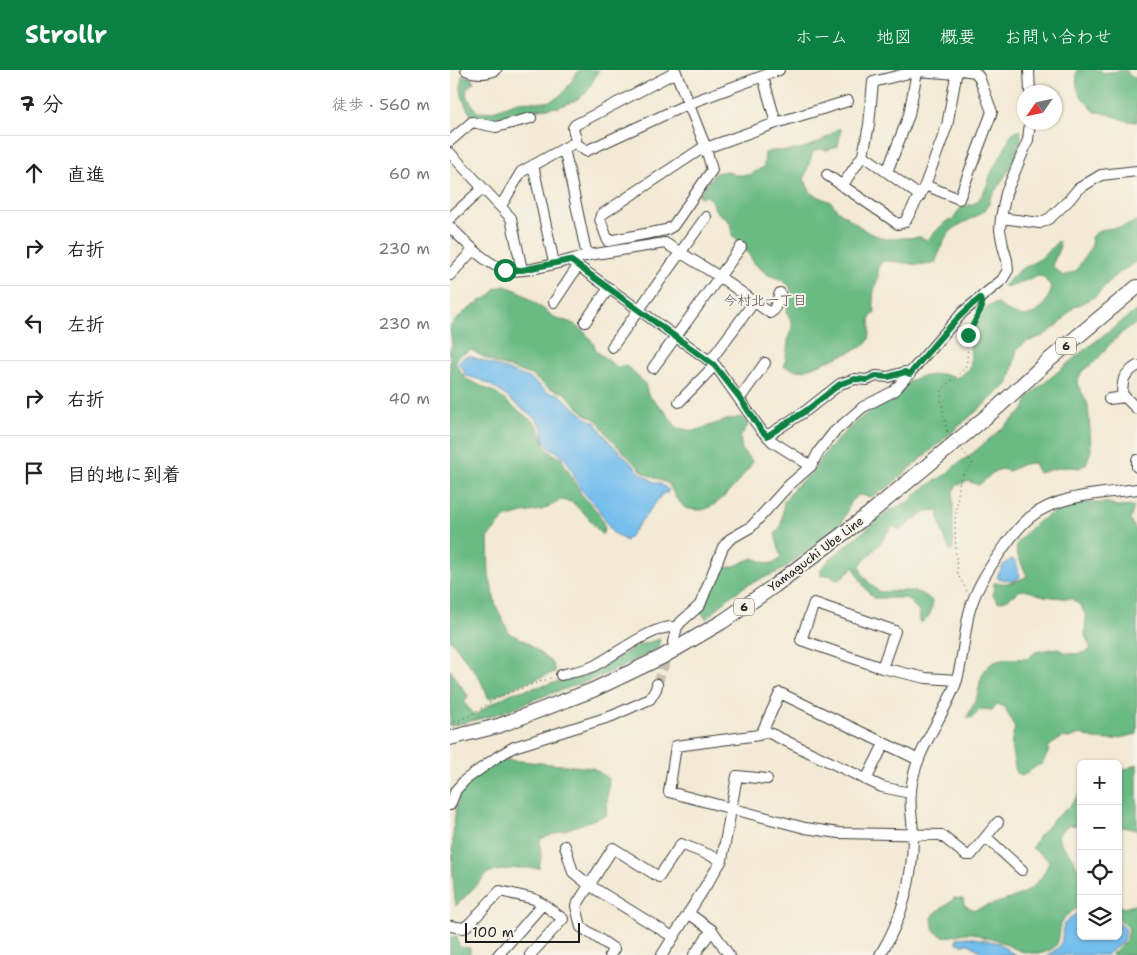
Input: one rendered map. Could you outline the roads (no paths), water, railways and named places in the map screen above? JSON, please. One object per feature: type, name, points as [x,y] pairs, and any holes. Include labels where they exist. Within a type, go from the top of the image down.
[{"type":"main road","name":"Yamaguchi Ube Line","points":[[450,738],[498,726],[593,690],[662,657],[707,631],[768,590],[870,514],[1137,287]]},
{"type":"main road","name":"Yamaguchi Ube Line","points":[[998,407],[1051,367],[1117,311],[1137,297]]},
{"type":"street","points":[[473,71],[484,74],[496,70]]},
{"type":"street","points":[[779,70],[690,103],[586,151],[577,144],[574,125],[676,71],[690,103],[706,148],[712,170],[673,226],[666,230],[608,241],[600,220],[601,215],[706,148],[776,122],[848,101]]},
{"type":"street","points":[[1029,70],[1030,85]]},
{"type":"street","points":[[887,172],[909,115],[917,71]]},
{"type":"street","points":[[842,186],[863,156],[874,82],[917,71],[975,72],[979,77],[992,112],[959,199],[925,185]]},
{"type":"street","points":[[827,175],[898,224],[905,222],[925,185],[947,126],[958,71]]},
{"type":"street","points":[[762,76],[776,122]]},
{"type":"street","points":[[450,141],[472,122],[496,127],[531,118]]},
{"type":"street","points":[[673,642],[677,627],[700,605],[722,547],[730,539],[751,526],[788,486],[811,466],[819,451],[834,432],[863,407],[894,391],[963,312],[1002,280],[1008,270],[1000,230],[1001,218],[1006,193],[1028,140],[1029,130]]},
{"type":"street","points":[[501,206],[521,172],[572,144],[577,144]]},
{"type":"street","points":[[564,148],[587,256]]},
{"type":"street","points":[[450,153],[511,218],[522,270]]},
{"type":"street","points":[[863,156],[920,196]]},
{"type":"street","points":[[533,165],[554,263]]},
{"type":"street","points":[[1001,218],[1040,223],[1050,218],[1078,189],[1101,175],[1137,171]]},
{"type":"street","points":[[450,218],[483,188]]},
{"type":"street","points":[[612,347],[706,217]]},
{"type":"street","points":[[450,226],[473,250],[490,263],[505,270],[522,270],[554,263],[574,263],[587,256],[665,243],[720,277],[770,313],[774,310],[780,293]]},
{"type":"street","points":[[653,368],[742,248]]},
{"type":"street","points":[[450,275],[473,250]]},
{"type":"street","points":[[574,263],[712,363],[740,398],[761,430],[773,442],[811,466]]},
{"type":"street","points":[[554,302],[574,263]]},
{"type":"street","points":[[585,322],[609,288]]},
{"type":"street","points":[[679,402],[712,363],[754,302]]},
{"type":"street","points":[[740,398],[765,363]]},
{"type":"street","points":[[1122,397],[1126,372],[1137,366]]},
{"type":"street","points":[[767,436],[807,410],[840,384],[855,379],[867,380],[876,376],[888,377],[905,372],[910,374]]},
{"type":"street","points":[[1109,399],[1125,397],[1137,409]]},
{"type":"street","points":[[1137,460],[1137,467]]},
{"type":"street","points":[[880,955],[896,924],[904,903],[911,872],[913,835],[910,793],[913,774],[918,760],[944,712],[956,680],[973,600],[985,573],[1018,529],[1037,512],[1067,499],[1137,489]]},
{"type":"street","points":[[882,668],[895,631],[814,602],[801,640],[882,668],[926,678],[956,680]]},
{"type":"street","points":[[560,675],[595,665],[664,628],[677,627]]},
{"type":"street","points":[[450,805],[456,790],[465,780],[514,747],[612,716],[650,699],[657,684]]},
{"type":"street","points":[[918,760],[780,693],[759,735],[676,746],[669,792],[805,828],[839,833],[942,835],[966,855],[971,855],[998,822]]},
{"type":"street","points":[[763,730],[882,788],[910,793]]},
{"type":"street","points":[[866,780],[884,744]]},
{"type":"street","points":[[662,955],[722,860],[737,776],[767,779]]},
{"type":"street","points":[[986,837],[1022,870]]},
{"type":"street","points":[[610,955],[614,950],[581,927],[576,906],[612,848],[659,877],[681,844],[722,860]]},
{"type":"street","points":[[566,846],[573,872],[673,937]]},
{"type":"street","points":[[450,926],[464,928],[500,891],[534,899],[563,919],[530,955]]},
{"type":"street","points":[[502,953],[543,904]]},
{"type":"street","points":[[688,913],[712,930],[729,955]]},
{"type":"street","points":[[694,955],[712,930]]},
{"type":"water","points":[[470,356],[531,379],[547,392],[559,394],[586,418],[596,423],[607,439],[642,474],[669,490],[667,493],[663,493],[626,541],[612,532],[598,508],[580,489],[566,460],[548,447],[544,441],[543,428],[536,419],[494,387],[481,380],[463,375],[465,371],[458,363],[462,358]]},
{"type":"water","points":[[1012,559],[1016,562],[1020,577],[1014,581],[999,579],[997,577],[1004,564]]},
{"type":"water","points":[[1077,913],[1077,940],[1122,940],[1122,926],[1126,929],[1123,941],[1107,955],[1047,955],[1060,946],[1064,924]]},
{"type":"water","points":[[969,937],[999,943],[1017,955],[986,955],[969,944],[956,942],[957,938]]},
{"type":"tunnel","points":[[657,684],[669,652]]},
{"type":"district","name":"今村北一丁目","points":[[765,300]]}]
